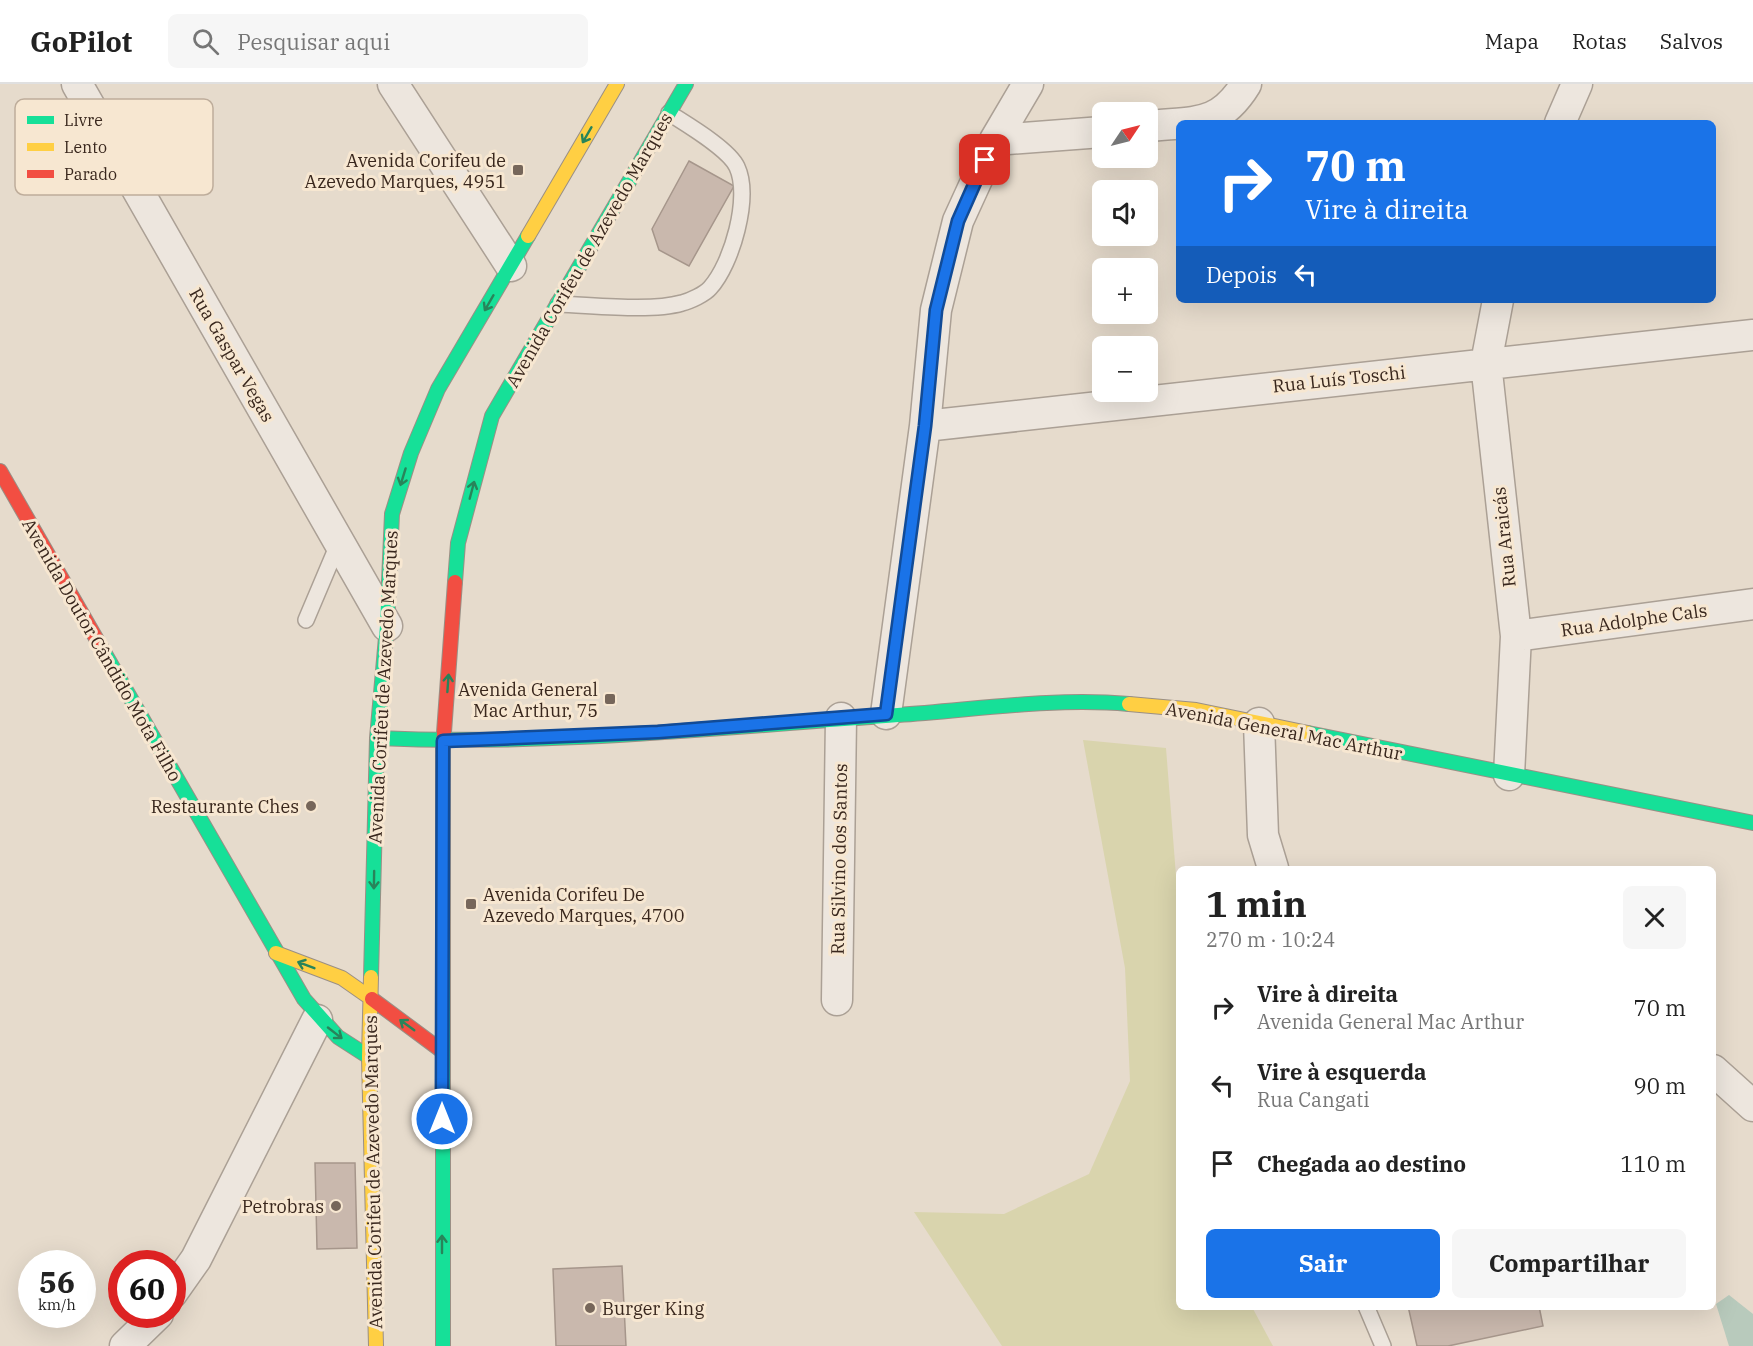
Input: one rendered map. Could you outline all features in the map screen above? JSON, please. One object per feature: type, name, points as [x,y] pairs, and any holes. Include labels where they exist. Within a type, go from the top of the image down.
[{"type":"main road","name":"Avenida Corifeu de Azevedo Marques","points":[[376,1346],[369,1057],[378,738],[387,626],[392,514],[411,453],[438,389],[617,84]]},
{"type":"main road","name":"Avenida Corifeu de Azevedo Marques","points":[[443,1346],[443,741],[458,543],[492,416],[686,84]]},
{"type":"main road","name":"Avenida Doutor Cândido Mota Filho","points":[[0,471],[276,953],[317,1020],[353,1049],[369,1057]]},
{"type":"main road","name":"Avenida General Mac Arthur","points":[[378,738],[443,741],[658,732],[886,714],[1118,703],[1196,710],[1753,823]]},
{"type":"main road","points":[[276,953],[342,978],[442,1051]]},
{"type":"street","name":"Rua Gaspar Vegas","points":[[77,84],[86,99]]},
{"type":"street","points":[[393,84],[511,266]]},
{"type":"street","points":[[886,714],[925,426],[936,310],[958,221],[994,140],[1028,84]]},
{"type":"street","points":[[1201,120],[1210,119],[1227,110],[1246,84]]},
{"type":"street","points":[[1561,120],[1577,84]]},
{"type":"street","points":[[1158,125],[1176,123]]},
{"type":"street","points":[[994,140],[1092,133]]},
{"type":"street","name":"Rua Gaspar Vegas","points":[[140,195],[387,626]]},
{"type":"street","name":"Rua Araicás","points":[[1497,303],[1486,363],[1516,636],[1509,775]]},
{"type":"street","name":"Rua Luís Toschi","points":[[925,426],[1753,335]]},
{"type":"street","name":"Rua Adolphe Cals","points":[[1516,636],[1753,604]]},
{"type":"street","name":"Rua Silvino dos Santos","points":[[837,1000],[841,718]]},
{"type":"street","points":[[1259,723],[1263,835],[1272,866]]},
{"type":"street","points":[[186,1273],[196,1259],[317,1020]]},
{"type":"street","points":[[1716,1073],[1753,1106]]},
{"type":"street","points":[[125,1346],[144,1328]]},
{"type":"lane","points":[[558,304],[647,306],[682,303],[709,289],[731,256],[742,186],[737,165],[709,139],[669,113]]},
{"type":"lane","points":[[306,620],[339,542]]},
{"type":"lane","points":[[1368,1310],[1383,1346]]},
{"type":"shaded area","points":[[1083,740],[1166,748],[1176,876],[1176,1310],[1254,1310],[1273,1346],[1002,1346],[914,1212],[1004,1214],[1089,1174],[1130,1081],[1125,968]]},
{"type":"shaded area","points":[[1729,1295],[1753,1314],[1753,1346],[1729,1346],[1716,1304]]},
{"type":"building","points":[[689,161],[734,186],[689,266],[659,250],[652,229]]},
{"type":"building","name":"Petrobras","points":[[315,1163],[355,1163],[357,1248],[317,1249]]},
{"type":"building","name":"Burger King","points":[[622,1266],[626,1346],[556,1346],[553,1269]]},
{"type":"building","points":[[1409,1310],[1540,1310],[1543,1326],[1448,1346],[1417,1346]]},
{"type":"traffic: fast","points":[[455,582],[458,543],[492,416],[686,84]]},
{"type":"traffic: fast","points":[[371,977],[377,738],[387,626],[392,514],[411,453],[438,389],[528,236]]},
{"type":"traffic: fast","points":[[97,640],[304,999],[338,1037],[369,1057]]},
{"type":"traffic: fast","points":[[377,738],[442,740],[572,737],[703,730],[1043,703],[1129,704]]},
{"type":"traffic: fast","points":[[1308,733],[1753,823]]},
{"type":"traffic: fast","points":[[443,746],[443,1346]]},
{"type":"traffic: slow","points":[[528,236],[617,84]]},
{"type":"traffic: slow","points":[[1129,704],[1196,710],[1308,733]]},
{"type":"traffic: slow","points":[[276,953],[342,978],[372,999]]},
{"type":"traffic: slow","points":[[371,977],[369,1057],[376,1346]]},
{"type":"traffic: jam","points":[[0,471],[97,640]]},
{"type":"traffic: jam","points":[[443,746],[455,582]]},
{"type":"traffic: jam","points":[[372,999],[442,1051]]},
{"type":"place","name":"Avenida Corifeu de Azevedo Marques, 4951","points":[[518,170]]},
{"type":"place","name":"Avenida General Mac Arthur, 75","points":[[610,699]]},
{"type":"place","name":"Restaurante Ches","points":[[311,806]]},
{"type":"place","name":"Avenida Corifeu De Azevedo Marques, 4700","points":[[471,904]]},
{"type":"place","name":"Petrobras","points":[[336,1206]]},
{"type":"place","name":"Burger King","points":[[590,1308]]},
{"type":"route","points":[[442,1119],[443,741],[658,732],[886,714],[925,426],[936,310],[958,221],[985,160]]}]
